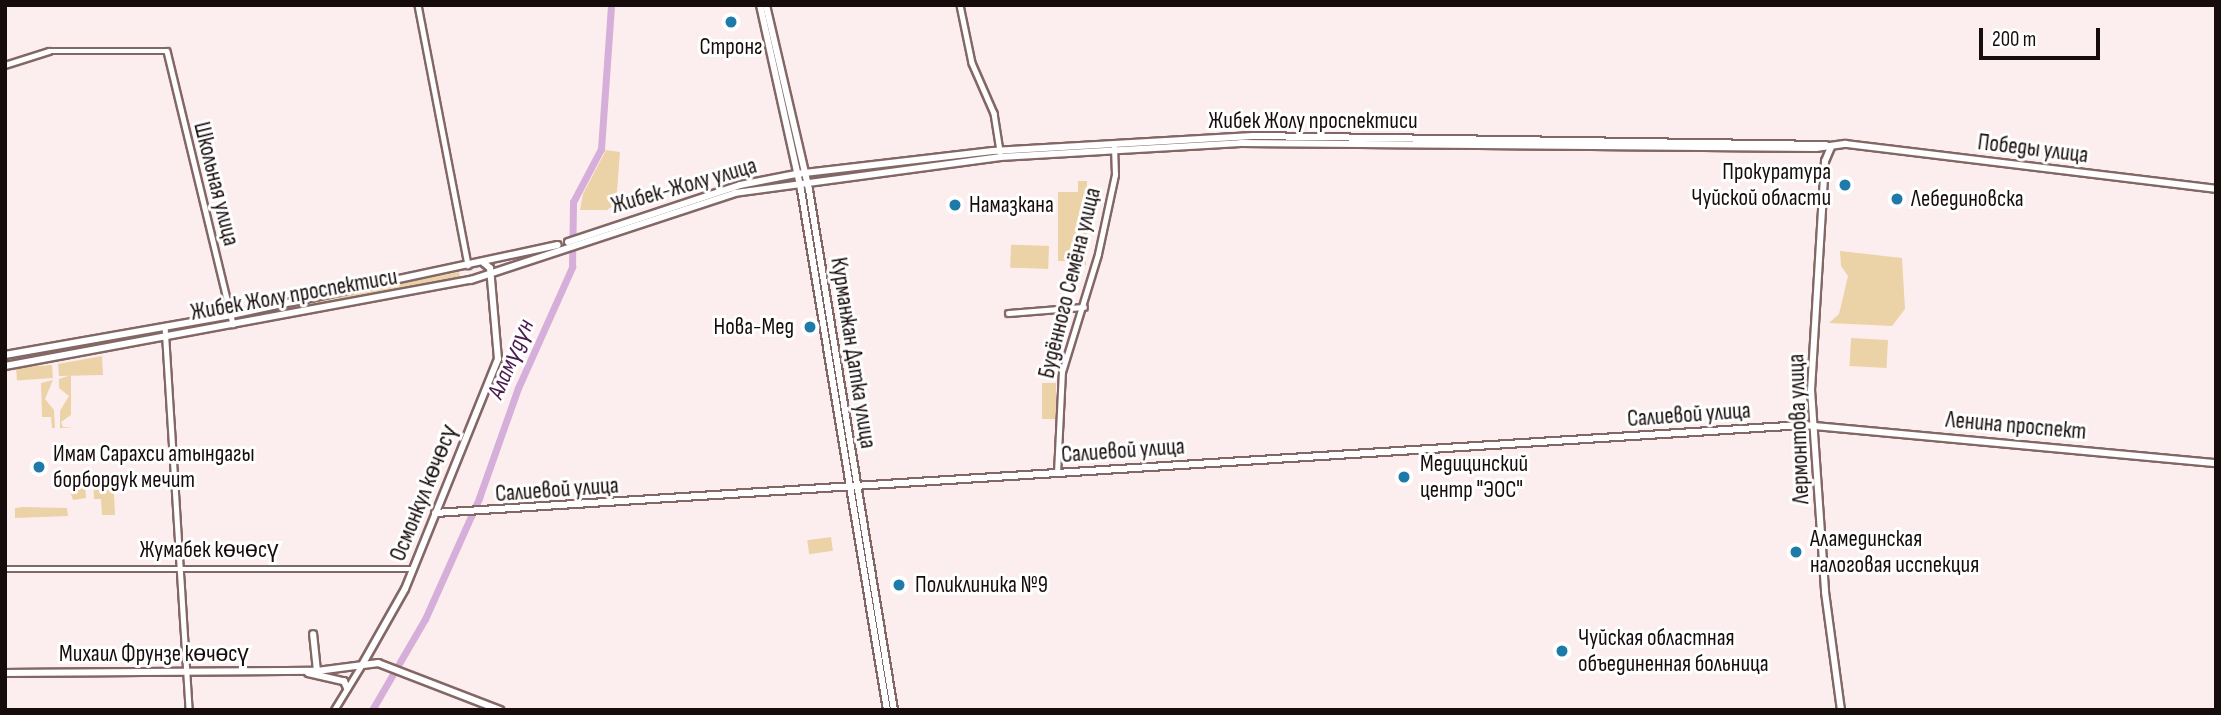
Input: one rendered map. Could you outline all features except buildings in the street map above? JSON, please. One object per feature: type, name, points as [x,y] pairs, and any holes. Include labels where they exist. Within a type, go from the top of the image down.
[{"type":"main road","name":"Курманжан Датка улица","points":[[760,5],[800,177]]},
{"type":"main road","name":"Курманжан Датка улица","points":[[766,5],[800,177],[894,710]]},
{"type":"main road","name":"Жибек Жолу проспектиси","points":[[800,177],[1000,154],[1114,147],[1241,143],[1831,147],[1846,144]]},
{"type":"main road","name":"Победы улица","points":[[1846,144],[2216,189]]},
{"type":"main road","name":"Лермонтова улица","points":[[1831,147],[1825,161],[1816,278],[1812,426],[1830,649],[1841,710]]},
{"type":"main road","name":"Жибек-Жолу улица","points":[[583,239],[715,198],[800,177]]},
{"type":"main road","name":"Жибек Жолу проспектиси","points":[[5,366],[471,280],[583,239]]},
{"type":"main road","name":"Жибек Жолу проспектиси","points":[[5,355],[231,315],[558,247]]},
{"type":"main road","name":"Осмонкул көчөсү","points":[[362,665],[390,619],[413,569],[498,359],[489,275],[484,263]]},
{"type":"main road","points":[[468,267],[471,280]]},
{"type":"main road","name":"Ленина проспект","points":[[1812,426],[2216,463]]},
{"type":"main road","name":"Салиевой улица","points":[[435,513],[492,512],[1057,473],[1812,426]]},
{"type":"main road","name":"Курманжан Датка улица","points":[[854,487],[887,710]]},
{"type":"main road","points":[[313,634],[317,671]]},
{"type":"main road","name":"Михаил Фрунзе көчөсү","points":[[5,673],[317,671],[385,665],[500,710]]},
{"type":"main road","name":"Михаил Фрунзе көчөсү","points":[[303,671],[344,681],[347,688]]},
{"type":"street","points":[[418,5],[444,163],[468,267]]},
{"type":"street","points":[[960,5],[972,63],[995,113],[1000,154]]},
{"type":"street","name":"Школьная улица","points":[[5,65],[49,51],[167,51],[233,324]]},
{"type":"street","name":"Будённого Семёна улица","points":[[1057,473],[1062,372],[1084,307],[1115,174],[1114,147]]},
{"type":"street","points":[[1008,313],[1084,307]]},
{"type":"street","points":[[165,326],[189,710]]},
{"type":"street","name":"Жумабек көчөсү","points":[[5,569],[413,569]]},
{"type":"street","name":"Осмонкул көчөсү","points":[[334,710],[362,665]]},
{"type":"shaded area","points":[[606,150],[620,152],[616,204],[607,210],[580,210],[583,194]]},
{"type":"shaded area","points":[[1078,181],[1087,181],[1086,265],[1074,265],[1073,240],[1072,261],[1058,261],[1058,192],[1078,192]]},
{"type":"shaded area","points":[[1011,245],[1049,246],[1048,269],[1010,268]]},
{"type":"shaded area","points":[[1840,251],[1902,258],[1905,309],[1892,326],[1829,323],[1839,314],[1848,276],[1841,266]]},
{"type":"shaded area","points":[[459,272],[460,278],[235,321],[234,316]]},
{"type":"shaded area","points":[[228,318],[229,322],[169,331],[170,329]]},
{"type":"shaded area","points":[[156,332],[156,335],[5,363],[5,359]]},
{"type":"shaded area","points":[[1851,338],[1888,340],[1886,368],[1850,366]]},
{"type":"shaded area","points":[[102,356],[103,375],[59,376],[58,364]]},
{"type":"shaded area","points":[[52,365],[53,378],[17,380],[16,368]]},
{"type":"shaded area","points":[[71,375],[71,415],[61,422],[63,427],[73,428],[60,428],[60,411],[69,396],[59,388],[59,379]]},
{"type":"shaded area","points":[[53,380],[45,399],[54,410],[55,428],[52,428],[51,417],[42,417],[41,383]]},
{"type":"shaded area","points":[[1042,383],[1056,383],[1056,419],[1042,419]]},
{"type":"shaded area","points":[[113,474],[115,515],[102,515],[101,499],[94,499],[93,475]]},
{"type":"shaded area","points":[[85,481],[86,498],[73,500],[70,491]]},
{"type":"shaded area","points":[[15,508],[67,508],[68,516],[15,518]]},
{"type":"shaded area","points":[[831,537],[833,551],[809,554],[807,540]]},
{"type":"waterway","name":"Аламүдүн","points":[[372,710],[425,619],[479,498],[518,388],[572,267],[573,202],[601,149],[611,5]]},
{"type":"place","name":"Стронг","points":[[731,22]]},
{"type":"place","name":"Прокуратура Чуйской области","points":[[1845,185]]},
{"type":"place","name":"Лебединовска","points":[[1897,199]]},
{"type":"place","name":"Намазкана","points":[[955,205]]},
{"type":"place","name":"Нова-Мед","points":[[810,327]]},
{"type":"place","name":"Имам Сарахси атындагы борбордук мечит","points":[[39,467]]},
{"type":"place","name":"Медицинский центр \"ЭОС\"","points":[[1404,477]]},
{"type":"place","name":"Аламединская налоговая исспекция","points":[[1796,552]]},
{"type":"place","name":"Поликлиника №9","points":[[899,585]]},
{"type":"place","name":"Чуйская областная объединенная больница","points":[[1562,651]]}]
